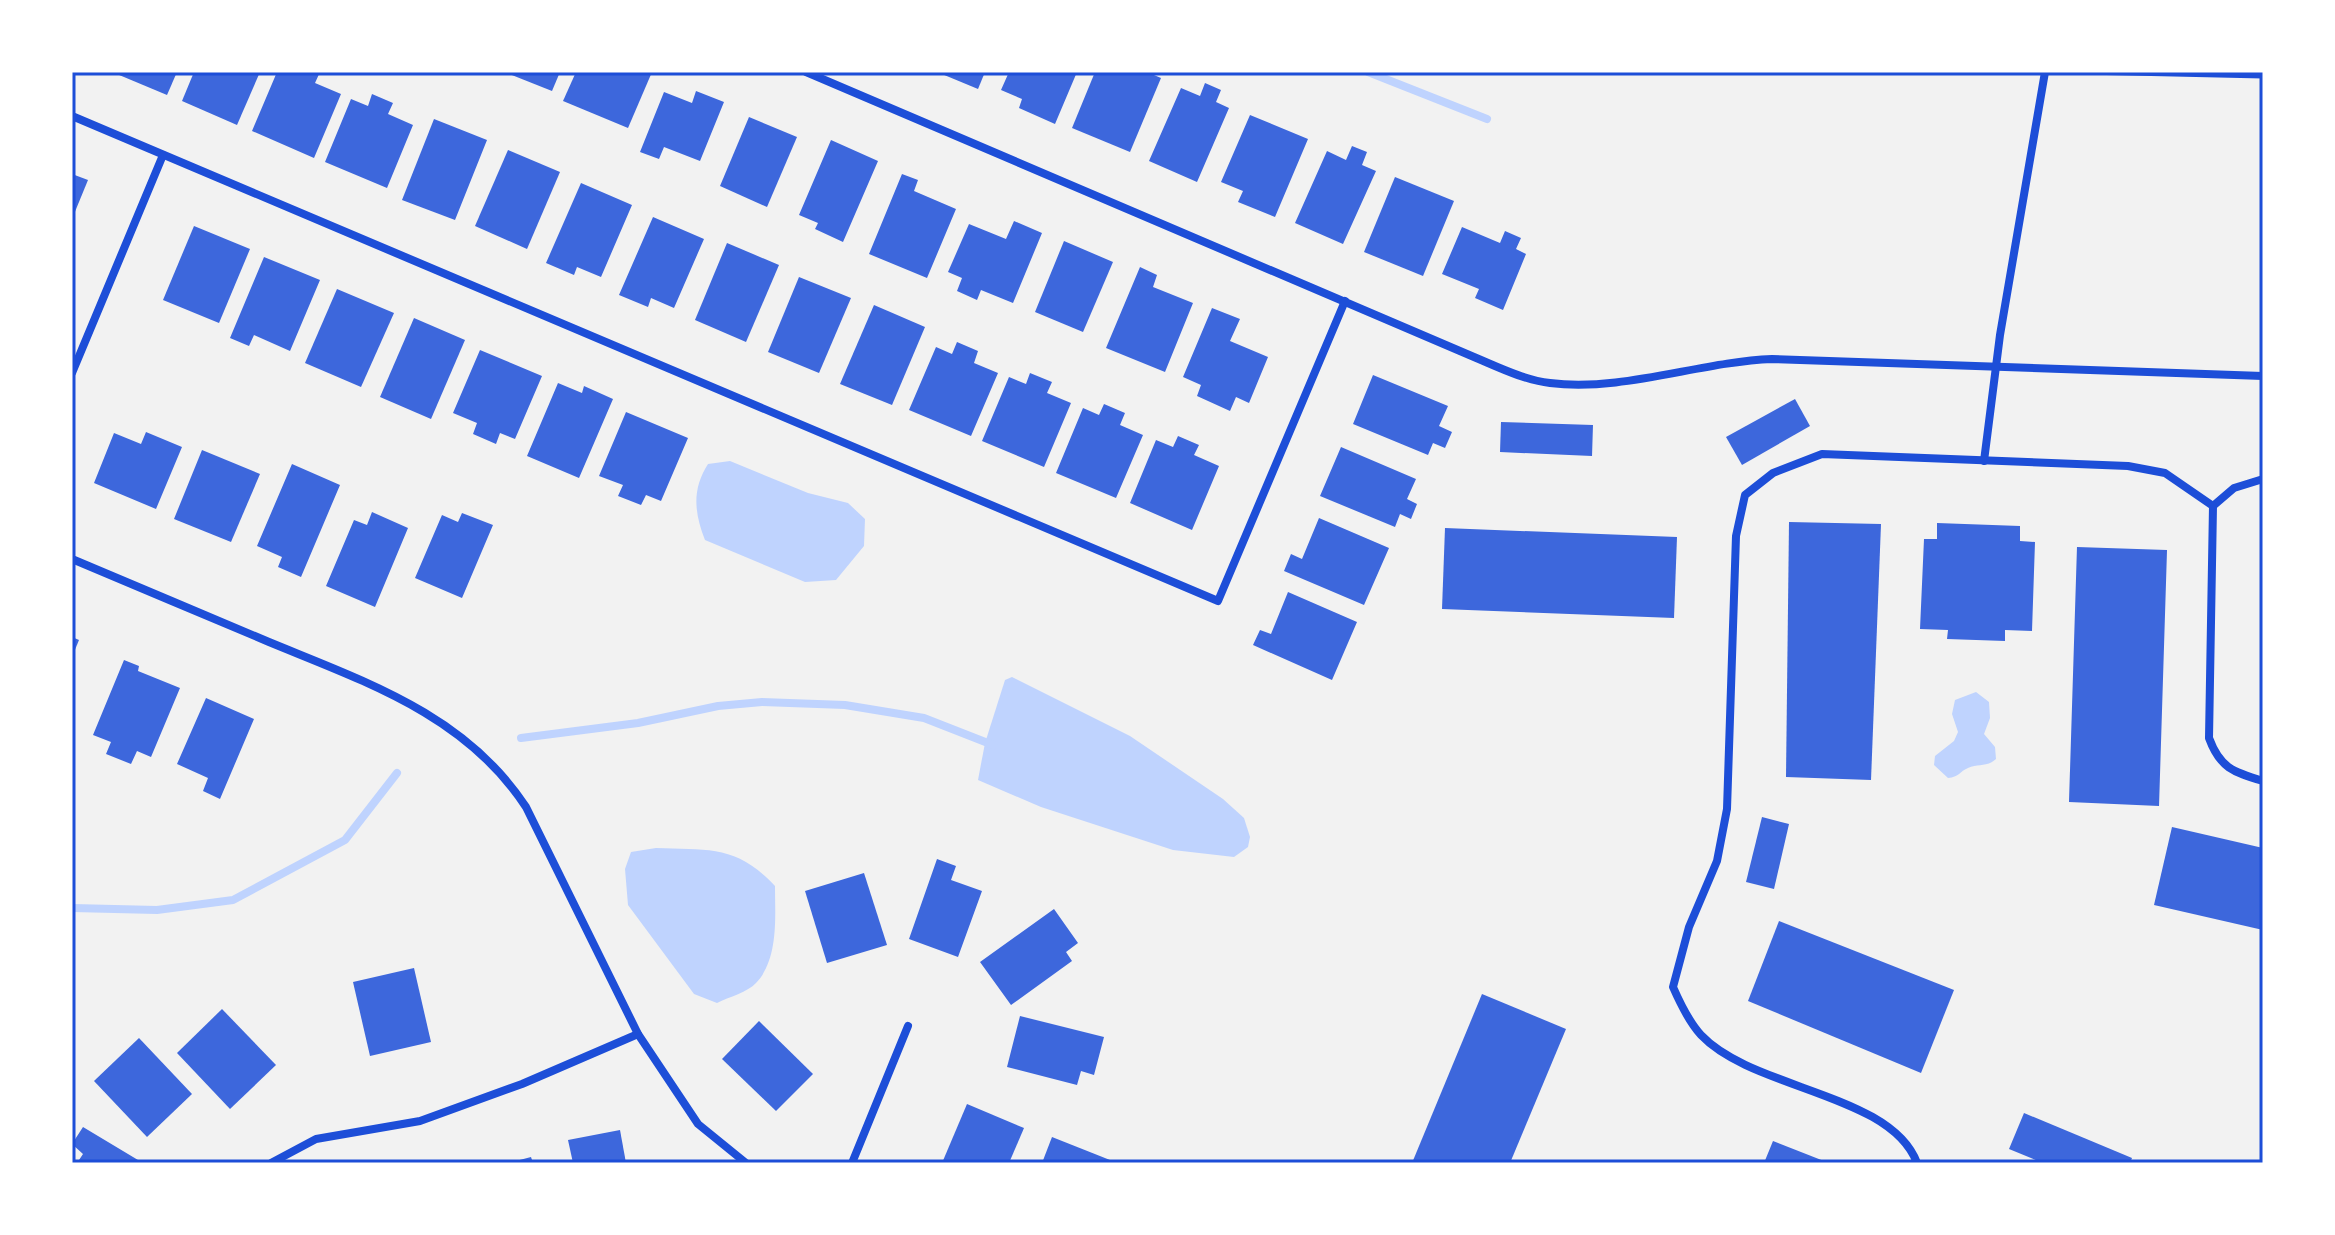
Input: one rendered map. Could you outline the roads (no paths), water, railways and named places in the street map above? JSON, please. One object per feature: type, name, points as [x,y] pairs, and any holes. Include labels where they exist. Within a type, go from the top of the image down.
[{"type":"street","points":[[806,72],[1513,373],[1547,383],[1583,385],[1733,361],[1772,359],[2263,376]]},
{"type":"street","points":[[1984,461],[2045,72]]},
{"type":"street","points":[[72,116],[1218,601],[1345,301]]},
{"type":"street","points":[[72,373],[163,155]]},
{"type":"street","points":[[1917,1163],[1911,1146],[1873,1117],[1739,1062],[1701,1035],[1673,987],[1689,927],[1717,861],[1727,809],[1736,536],[1745,495],[1773,473],[1822,454],[2128,466],[2165,473],[2213,506]]},
{"type":"street","points":[[2263,479],[2234,488],[2213,506],[2209,738],[2217,758],[2229,771],[2263,781]]},
{"type":"street","points":[[72,559],[386,690],[461,735],[504,777],[526,807],[638,1034],[698,1124],[746,1163]]},
{"type":"street","points":[[852,1163],[908,1026]]},
{"type":"street","points":[[271,1163],[316,1139],[420,1121],[522,1084],[638,1034]]},
{"type":"water","points":[[730,461],[808,493],[848,503],[865,519],[864,546],[836,580],[805,582],[705,540],[696,501],[699,482],[708,464]]},
{"type":"water","points":[[1012,677],[1130,736],[1223,799],[1244,818],[1250,837],[1248,847],[1234,857],[1173,850],[1041,807],[978,780],[985,743],[1005,680]]},
{"type":"water","points":[[1976,692],[1989,702],[1990,718],[1984,734],[1995,747],[1996,759],[1948,778],[1934,765],[1935,756],[1954,741],[1958,732],[1952,714],[1955,700]]},
{"type":"water","points":[[656,848],[707,850],[735,856],[775,886],[772,950],[769,962],[753,986],[717,1003],[694,994],[628,905],[625,869],[631,852]]},
{"type":"waterway","points":[[1368,72],[1487,119]]},
{"type":"waterway","points":[[521,738],[638,723],[718,706],[762,702],[845,705],[924,718],[993,745]]},
{"type":"waterway","points":[[72,908],[157,910],[233,900],[345,840],[397,773]]}]
